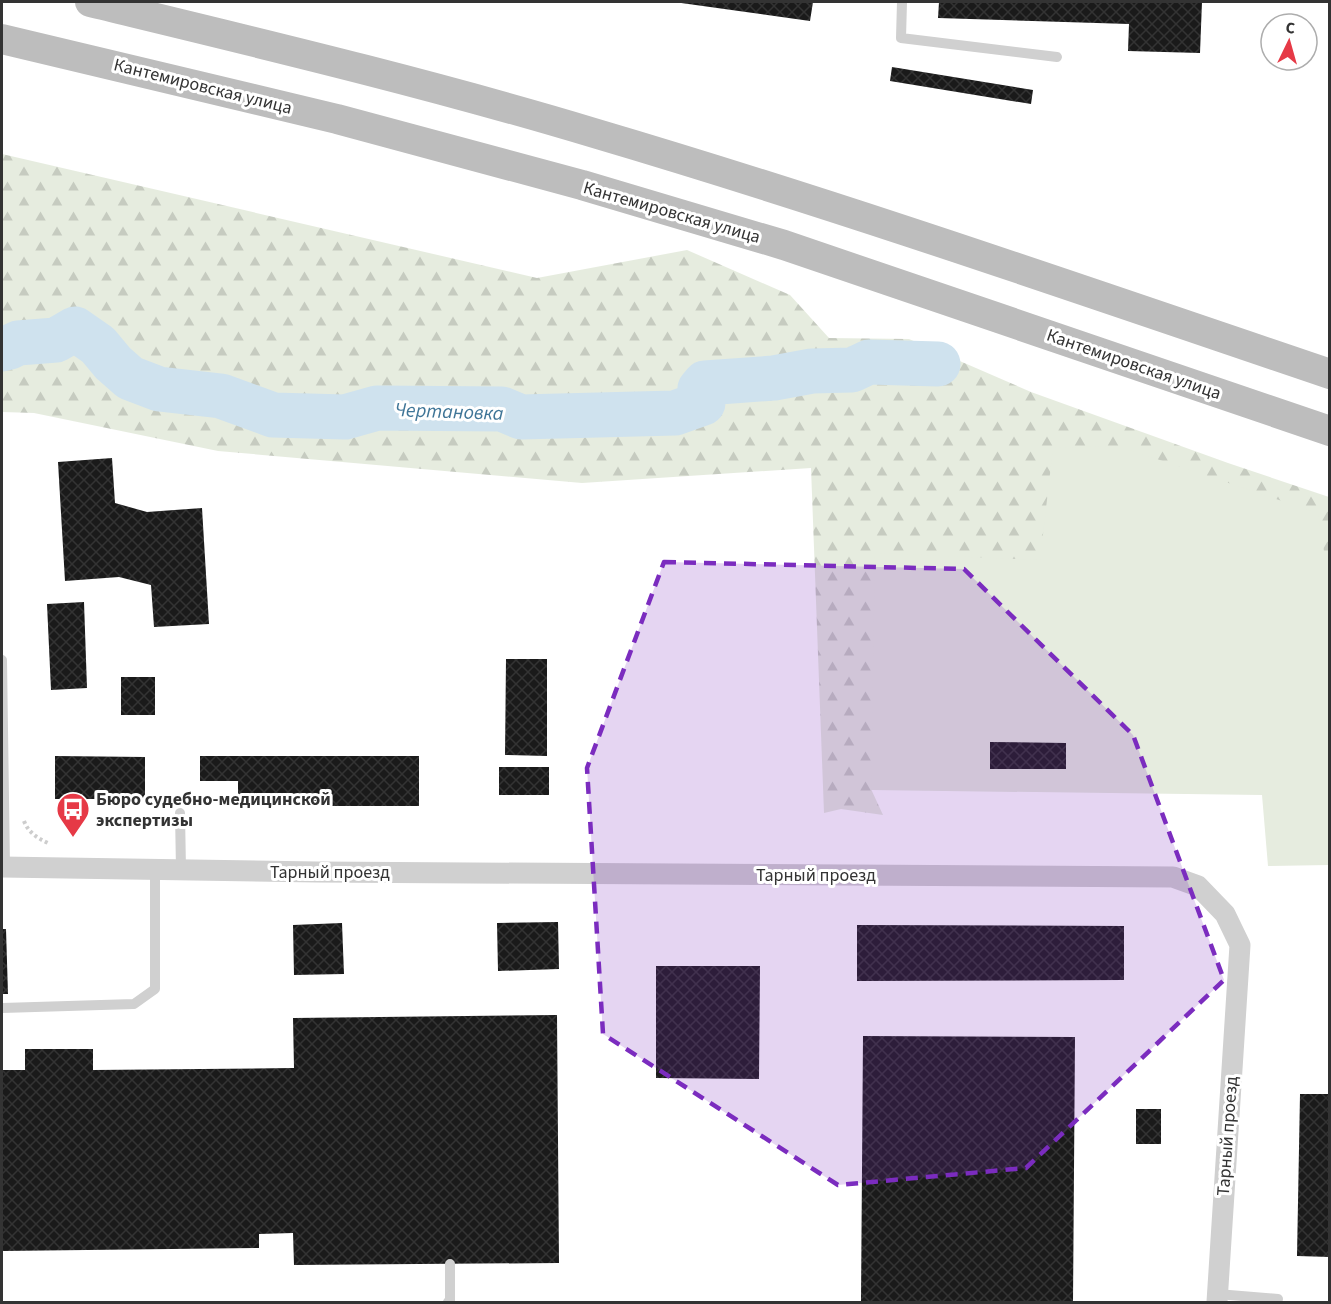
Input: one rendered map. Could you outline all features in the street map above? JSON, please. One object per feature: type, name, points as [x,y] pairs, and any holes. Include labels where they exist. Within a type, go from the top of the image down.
[{"type":"main road","points":[[90,2],[348,65],[591,132],[803,196],[1329,374]]},
{"type":"main road","name":"Кантемировская улица","points":[[2,39],[337,119],[593,189],[784,245],[1329,431]]},
{"type":"street","name":"Тарный проезд","points":[[3,867],[1173,877],[1198,886],[1225,914],[1240,945],[1217,1298]]},
{"type":"lane","points":[[902,2],[901,38],[1057,57]]},
{"type":"lane","points":[[2,660],[5,800],[3,867]]},
{"type":"lane","points":[[180,813],[181,870]]},
{"type":"lane","points":[[2,1008],[134,1004],[154,989],[155,870]]},
{"type":"lane","points":[[448,1302],[450,1300],[450,1264]]},
{"type":"lane","points":[[1217,1298],[1278,1299]]},
{"type":"path","points":[[5,800],[22,800],[22,816],[29,831],[37,838],[54,844]]},
{"type":"highlighted area","points":[[664,562],[964,569],[1133,735],[1224,980],[1026,1168],[838,1185],[603,1034],[587,768]]},
{"type":"green space","points":[[2,154],[537,278],[687,250],[790,295],[829,338],[909,339],[1031,392],[1329,497],[1329,565],[1040,560],[871,789],[883,815],[841,809],[824,813],[811,468],[582,483],[218,451],[34,413],[2,412]]},
{"type":"green space","points":[[1118,446],[1318,513],[1326,564],[1330,565],[1329,865],[1268,866],[1262,795],[871,790],[875,553],[1040,560],[1053,448]]},
{"type":"building","points":[[674,2],[813,2],[810,21]]},
{"type":"building","points":[[939,2],[1202,2],[1200,53],[1128,51],[1129,24],[938,18]]},
{"type":"building","points":[[892,67],[1033,90],[1031,104],[890,81]]},
{"type":"building","points":[[112,458],[115,503],[147,512],[202,508],[209,624],[154,627],[151,585],[119,577],[65,581],[58,462]]},
{"type":"building","points":[[84,602],[87,688],[51,690],[47,604]]},
{"type":"building","points":[[506,659],[547,659],[547,756],[505,755]]},
{"type":"building","points":[[121,677],[155,677],[155,715],[121,715]]},
{"type":"building","points":[[990,742],[1066,743],[1066,769],[990,769]]},
{"type":"building","points":[[55,756],[145,757],[145,799],[55,799]]},
{"type":"building","points":[[200,756],[419,756],[419,806],[238,806],[238,781],[200,781]]},
{"type":"building","points":[[499,767],[549,767],[549,795],[499,795]]},
{"type":"building","points":[[558,922],[559,969],[498,971],[497,923]]},
{"type":"building","points":[[342,923],[344,974],[294,975],[293,925]]},
{"type":"building","points":[[857,925],[1124,926],[1124,980],[857,981]]},
{"type":"building","points":[[2,929],[6,929],[8,994],[2,994]]},
{"type":"building","points":[[656,966],[760,966],[759,1079],[656,1078]]},
{"type":"building","points":[[557,1015],[559,1263],[294,1265],[293,1233],[259,1234],[259,1248],[2,1251],[2,1070],[25,1070],[25,1049],[93,1049],[93,1070],[294,1068],[293,1018]]},
{"type":"building","points":[[863,1036],[1075,1037],[1073,1302],[861,1302]]},
{"type":"building","points":[[1300,1094],[1330,1094],[1330,1257],[1297,1256]]},
{"type":"building","points":[[1136,1109],[1161,1109],[1161,1144],[1136,1144]]},
{"type":"waterway","name":"Чертановка","points":[[2,349],[18,343],[56,340],[75,329],[98,345],[130,378],[159,389],[221,396],[273,415],[345,417],[377,408],[502,409],[521,417],[675,413],[703,403],[700,389],[705,383],[774,378],[812,371],[852,370],[869,362],[938,364]]},
{"type":"place","name":"Бюро судебно-медицинской экспертизы","points":[[73,838]]}]
